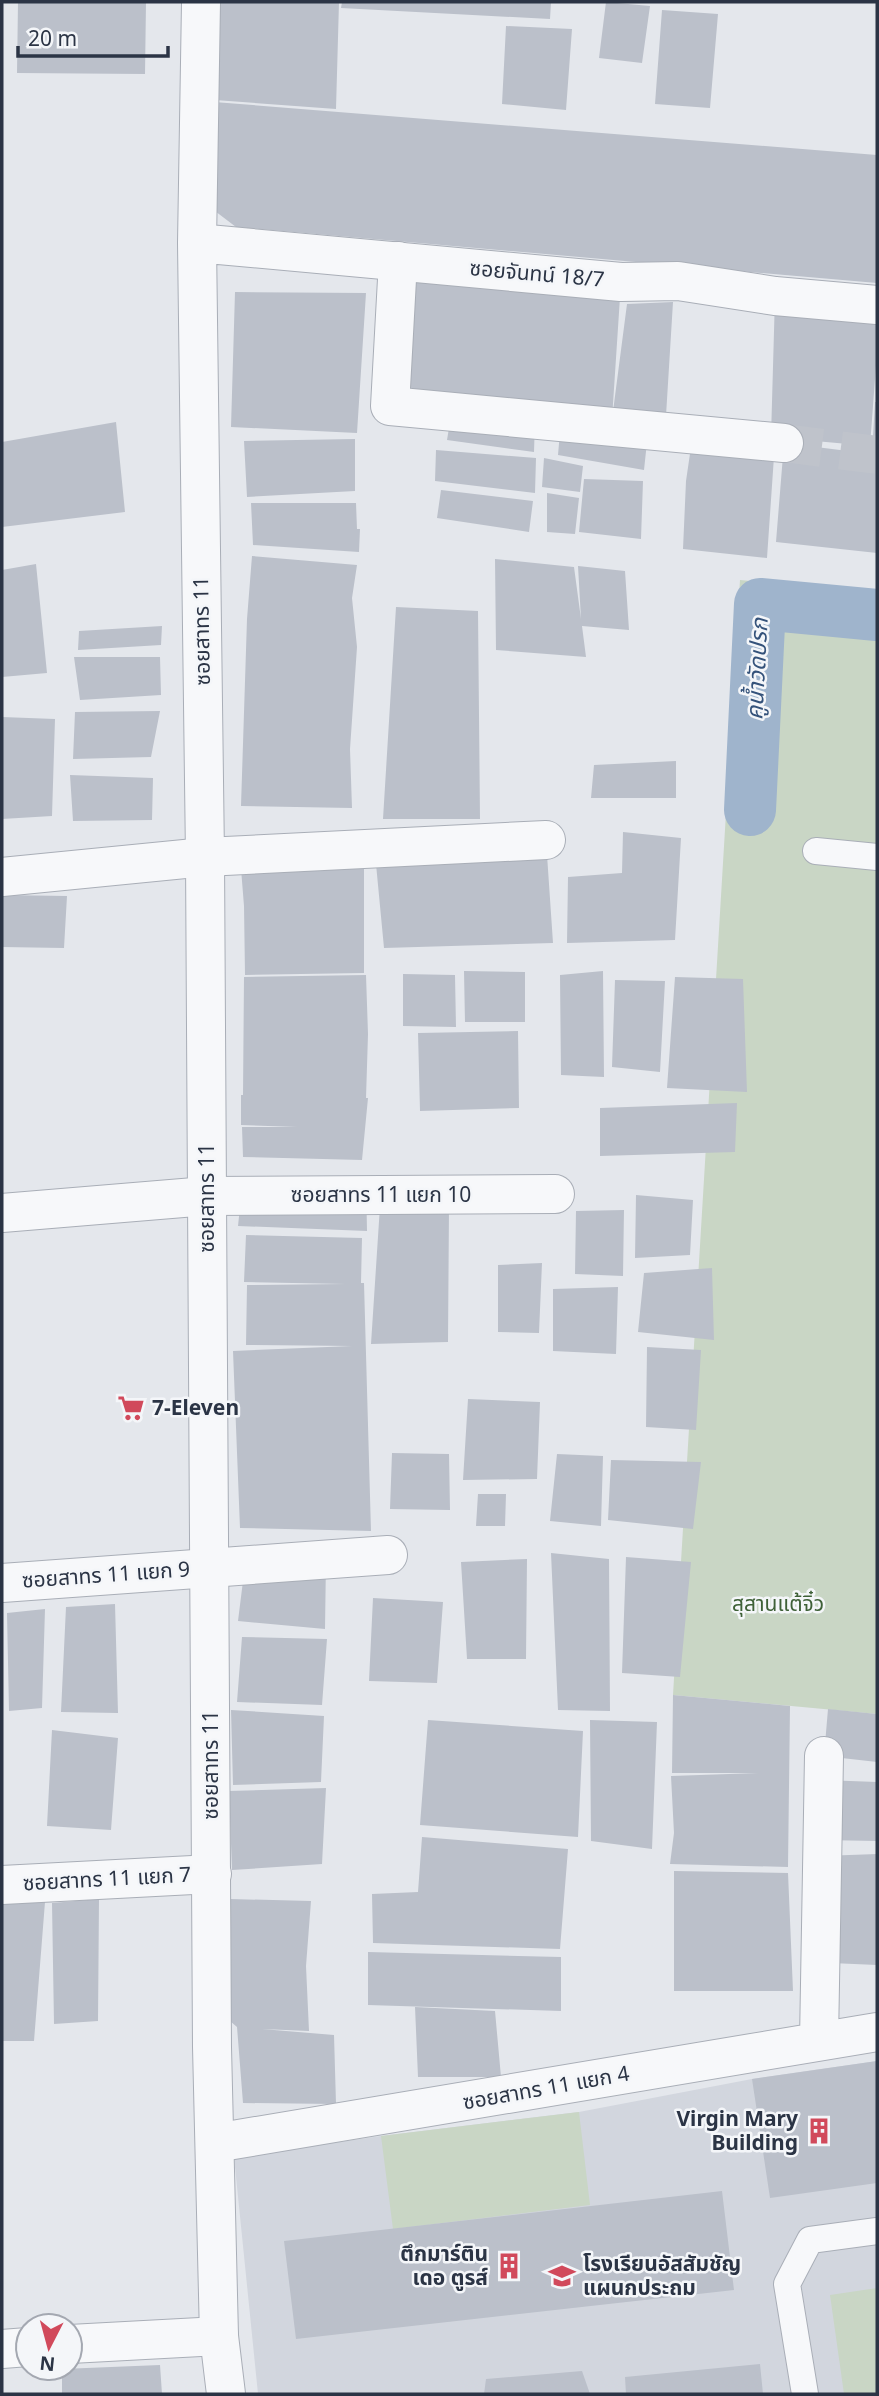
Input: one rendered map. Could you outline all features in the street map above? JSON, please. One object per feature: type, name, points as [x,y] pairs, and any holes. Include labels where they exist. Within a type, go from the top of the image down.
[{"type":"street","name":"ซอยสาทร 11","points":[[201,2],[197,243],[205,857],[212,1874],[219,2336],[226,2394]]},
{"type":"street","name":"ซอยจันทน์ 18/7","points":[[197,243],[621,282],[678,281],[775,296],[877,305]]},
{"type":"street","points":[[398,261],[390,406],[784,443]]},
{"type":"street","points":[[2,877],[205,857],[546,840]]},
{"type":"street","name":"ซอยสาทร 11 แยก 10","points":[[2,1213],[207,1196],[555,1194]]},
{"type":"street","name":"ซอยสาทร 11 แยก 9","points":[[2,1583],[388,1555]]},
{"type":"street","points":[[819,2041],[824,1756]]},
{"type":"street","name":"ซอยสาทร 11 แยก 7","points":[[2,1885],[212,1874]]},
{"type":"street","name":"ซอยสาทร 11 แยก 4","points":[[215,2143],[877,2032]]},
{"type":"street","points":[[84,2343],[219,2336]]},
{"type":"lane","points":[[816,851],[877,857]]},
{"type":"lane","points":[[805,2394],[787,2284],[810,2241],[877,2231]]},
{"type":"shaded area","name":"โรงเรียนอัสสัมชัญ แผนกประถม","points":[[877,2061],[877,2394],[258,2394],[234,2157],[579,2112],[752,2079]]},
{"type":"green space","name":"สุสานแต้จิ๋ว","points":[[740,580],[877,593],[877,1714],[673,1695]]},
{"type":"green space","points":[[579,2112],[590,2205],[393,2229],[381,2136]]},
{"type":"green space","points":[[877,2288],[877,2394],[844,2394],[830,2295]]},
{"type":"building","points":[[18,2],[146,2],[145,74],[17,73]]},
{"type":"building","points":[[216,2],[339,2],[336,109],[215,100]]},
{"type":"building","points":[[342,2],[551,2],[550,19],[341,8]]},
{"type":"building","points":[[606,2],[650,6],[642,63],[599,58]]},
{"type":"building","points":[[662,10],[718,14],[710,108],[655,104]]},
{"type":"building","points":[[506,26],[572,29],[566,110],[502,104]]},
{"type":"building","points":[[214,102],[877,155],[877,283],[236,227],[211,208]]},
{"type":"building","points":[[414,263],[621,282],[612,419],[627,304],[673,302],[665,432],[535,420],[534,452],[447,440],[451,416],[404,408]]},
{"type":"building","points":[[235,292],[366,293],[357,433],[231,427]]},
{"type":"building","points":[[775,296],[877,305],[877,352],[870,446],[771,437]]},
{"type":"building","points":[[875,402],[877,553],[776,542],[784,443],[872,454]]},
{"type":"building","points":[[116,422],[125,512],[2,527],[2,442]]},
{"type":"building","points":[[560,432],[647,442],[644,470],[558,455]]},
{"type":"building","points":[[355,439],[355,491],[247,497],[244,441]]},
{"type":"building","points":[[692,440],[775,442],[767,558],[683,549],[686,481]]},
{"type":"building","points":[[436,450],[536,458],[535,493],[435,481]]},
{"type":"building","points":[[544,458],[583,466],[580,492],[542,487]]},
{"type":"building","points":[[584,479],[643,481],[641,539],[579,532]]},
{"type":"building","points":[[441,490],[533,501],[529,532],[437,518]]},
{"type":"building","points":[[547,493],[579,498],[575,534],[547,532]]},
{"type":"building","points":[[251,503],[356,503],[357,529],[360,529],[359,552],[253,545]]},
{"type":"building","points":[[252,556],[357,565],[352,598],[357,647],[350,749],[352,808],[241,806],[247,619]]},
{"type":"building","points":[[495,559],[574,567],[581,619],[578,566],[625,571],[629,630],[582,626],[586,657],[496,650]]},
{"type":"building","points":[[36,564],[47,673],[2,677],[2,570]]},
{"type":"building","points":[[396,607],[478,611],[480,819],[383,819]]},
{"type":"building","points":[[162,626],[161,645],[78,650],[79,631]]},
{"type":"building","points":[[74,657],[160,657],[161,695],[80,700]]},
{"type":"building","points":[[160,711],[151,757],[73,759],[75,712]]},
{"type":"building","points":[[2,717],[55,719],[52,816],[2,819]]},
{"type":"building","points":[[676,761],[676,798],[591,798],[594,765]]},
{"type":"building","points":[[70,775],[153,778],[152,820],[73,821]]},
{"type":"building","points":[[623,832],[681,838],[675,940],[567,943],[568,877],[622,873]]},
{"type":"building","points":[[546,840],[553,943],[384,948],[376,864]]},
{"type":"building","points":[[364,850],[364,973],[245,975],[240,856]]},
{"type":"building","points":[[2,895],[67,896],[64,948],[2,947]]},
{"type":"building","points":[[464,971],[525,972],[525,1022],[465,1022]]},
{"type":"building","points":[[603,971],[604,1077],[561,1075],[560,975]]},
{"type":"building","points":[[403,974],[455,975],[456,1027],[403,1026]]},
{"type":"building","points":[[366,975],[368,1098],[362,1160],[243,1157],[242,1127],[297,1127],[241,1125],[244,977]]},
{"type":"building","points":[[675,977],[743,979],[747,1092],[667,1088]]},
{"type":"building","points":[[615,980],[665,981],[660,1072],[612,1067]]},
{"type":"building","points":[[518,1031],[519,1108],[420,1111],[418,1033]]},
{"type":"building","points":[[737,1103],[735,1152],[600,1156],[600,1108]]},
{"type":"building","points":[[243,1179],[366,1180],[367,1231],[238,1226]]},
{"type":"building","points":[[636,1195],[693,1200],[690,1255],[635,1258]]},
{"type":"building","points":[[380,1206],[449,1207],[448,1342],[371,1344]]},
{"type":"building","points":[[624,1210],[623,1276],[575,1274],[576,1211]]},
{"type":"building","points":[[246,1235],[362,1238],[361,1283],[364,1283],[371,1531],[240,1528],[233,1351],[352,1346],[246,1345],[247,1285],[345,1284],[244,1282]]},
{"type":"building","points":[[542,1263],[539,1333],[498,1332],[498,1265]]},
{"type":"building","points":[[712,1268],[714,1340],[638,1332],[644,1273]]},
{"type":"building","points":[[618,1287],[616,1354],[553,1351],[553,1289]]},
{"type":"building","points":[[647,1347],[701,1350],[696,1430],[646,1427]]},
{"type":"building","points":[[468,1399],[540,1402],[537,1479],[463,1480]]},
{"type":"building","points":[[392,1453],[449,1454],[450,1510],[390,1509]]},
{"type":"building","points":[[557,1454],[603,1456],[601,1526],[550,1521]]},
{"type":"building","points":[[611,1460],[701,1462],[693,1529],[608,1520]]},
{"type":"building","points":[[478,1494],[506,1494],[505,1526],[476,1526]]},
{"type":"building","points":[[551,1553],[609,1559],[610,1711],[558,1710]]},
{"type":"building","points":[[626,1557],[691,1562],[680,1677],[622,1673]]},
{"type":"building","points":[[326,1559],[325,1629],[238,1621],[245,1565]]},
{"type":"building","points":[[527,1559],[526,1659],[467,1659],[461,1562]]},
{"type":"building","points":[[373,1598],[443,1602],[437,1683],[369,1681]]},
{"type":"building","points":[[115,1604],[118,1713],[61,1712],[66,1607]]},
{"type":"building","points":[[45,1609],[42,1708],[9,1711],[7,1613]]},
{"type":"building","points":[[242,1637],[327,1639],[322,1705],[237,1702]]},
{"type":"building","points":[[673,1695],[790,1706],[788,1867],[670,1864],[674,1833],[671,1776],[758,1773],[672,1773]]},
{"type":"building","points":[[828,1709],[877,1714],[877,1762],[824,1756]]},
{"type":"building","points":[[231,1710],[324,1716],[321,1782],[233,1785]]},
{"type":"building","points":[[428,1720],[583,1731],[578,1837],[420,1825]]},
{"type":"building","points":[[590,1720],[657,1722],[652,1849],[591,1841]]},
{"type":"building","points":[[52,1730],[118,1738],[111,1830],[47,1826]]},
{"type":"building","points":[[823,1780],[877,1782],[877,1841],[822,1840]]},
{"type":"building","points":[[326,1788],[322,1864],[232,1870],[229,1791]]},
{"type":"building","points":[[422,1837],[568,1849],[560,1949],[373,1943],[372,1894],[418,1892]]},
{"type":"building","points":[[877,1854],[877,1965],[831,1963],[822,1856]]},
{"type":"building","points":[[674,1871],[788,1873],[793,1991],[674,1991]]},
{"type":"building","points":[[99,1899],[98,2021],[54,2024],[52,1903]]},
{"type":"building","points":[[230,1899],[311,1901],[306,1966],[309,2031],[262,2029],[334,2035],[336,2104],[243,2103],[237,2027],[230,2021]]},
{"type":"building","points":[[45,1902],[34,2041],[2,2041],[2,1904]]},
{"type":"building","points":[[368,1952],[561,1957],[561,2011],[368,2005]]},
{"type":"building","points":[[415,2007],[495,2011],[501,2077],[418,2077]]},
{"type":"building","name":"Virgin Mary Building","points":[[877,2061],[877,2183],[770,2198],[752,2079]]},
{"type":"building","name":"ตึกมาร์ติน เดอ ตูรส์","points":[[722,2191],[734,2290],[296,2339],[284,2241]]},
{"type":"building","points":[[760,2364],[763,2394],[626,2394],[625,2377]]},
{"type":"building","points":[[160,2365],[162,2394],[62,2394],[62,2382],[84,2382],[84,2368]]},
{"type":"building","points":[[582,2371],[590,2394],[484,2394],[486,2379]]},
{"type":"waterway","name":"คูน้ำวัดปรก","points":[[750,810],[760,604],[877,615]]},
{"type":"tunnel","points":[[784,443],[877,455]]},
{"type":"place","name":"7-Eleven","points":[[131,1408]]},
{"type":"place","name":"Virgin Mary Building","points":[[819,2131]]},
{"type":"place","name":"ตึกมาร์ติน เดอ ตูรส์","points":[[509,2266]]},
{"type":"place","name":"โรงเรียนอัสสัมชัญ แผนกประถม","points":[[562,2276]]}]
